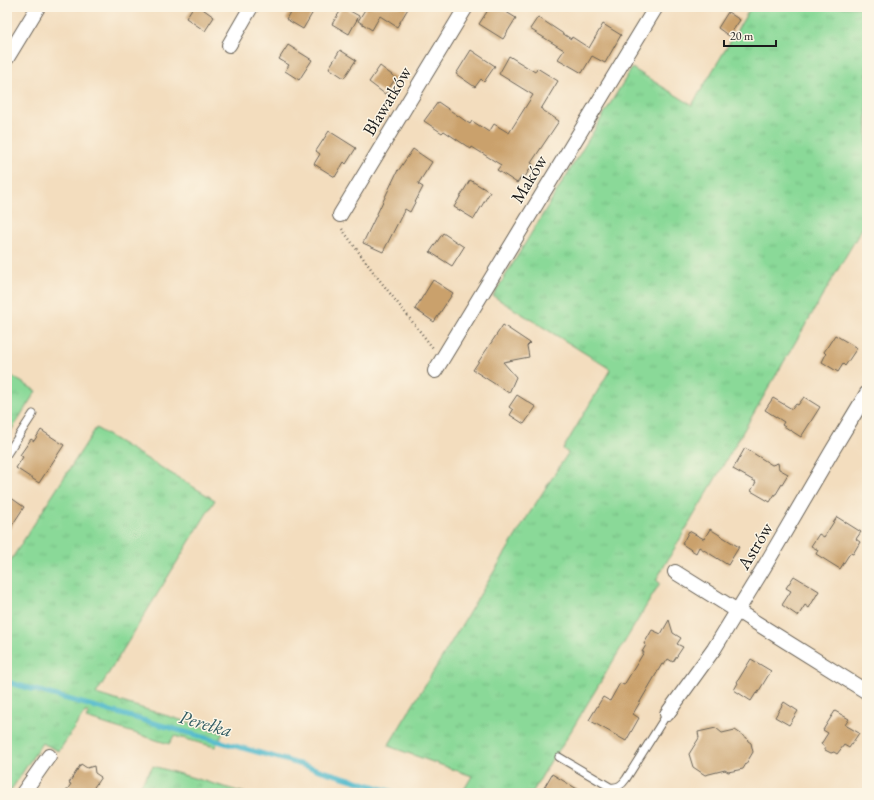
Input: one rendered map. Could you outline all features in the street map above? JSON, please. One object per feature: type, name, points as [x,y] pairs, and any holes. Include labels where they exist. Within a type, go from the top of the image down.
[{"type":"street","points":[[7,58],[38,7]]},
{"type":"street","points":[[229,45],[251,7]]},
{"type":"street","name":"Bławatków","points":[[340,214],[466,7]]},
{"type":"street","name":"Maków","points":[[435,371],[656,7]]},
{"type":"street","name":"Astrów","points":[[667,714],[714,649],[867,392]]},
{"type":"street","points":[[675,572],[867,692]]},
{"type":"street","points":[[23,793],[49,756]]},
{"type":"lane","points":[[7,454],[33,414]]},
{"type":"lane","points":[[559,757],[610,787],[619,786],[626,779],[667,714]]},
{"type":"path","points":[[340,214],[340,227],[428,342],[442,358]]},
{"type":"green space","points":[[751,7],[867,7],[867,220],[656,580],[660,583],[532,793],[462,793],[472,776],[388,746],[529,514],[568,453],[563,449],[610,370],[493,296],[632,68],[692,105]]},
{"type":"green space","points":[[7,373],[36,391],[7,437]]},
{"type":"green space","points":[[96,428],[215,500],[96,694],[223,733],[215,747],[174,736],[169,744],[86,718],[89,712],[85,712],[59,751],[42,743],[9,793],[7,793],[7,566]]},
{"type":"green space","points":[[153,766],[245,793],[135,793]]},
{"type":"building","points":[[193,7],[200,7],[214,17],[205,31],[186,18]]},
{"type":"building","points":[[293,7],[316,7],[303,29],[286,19]]},
{"type":"building","points":[[343,7],[359,16],[349,34],[332,24]]},
{"type":"building","points":[[365,7],[409,7],[397,27],[380,16],[372,30],[358,21],[366,8]]},
{"type":"building","points":[[490,7],[498,7],[516,18],[503,39],[479,24]]},
{"type":"building","points":[[728,12],[740,20],[729,36],[718,28]]},
{"type":"building","points":[[538,17],[571,39],[572,37],[589,48],[603,24],[621,35],[605,63],[592,56],[582,73],[558,59],[564,50],[530,29]]},
{"type":"building","points":[[288,45],[312,60],[299,80],[285,71],[289,65],[279,59]]},
{"type":"building","points":[[340,50],[356,60],[344,78],[329,68]]},
{"type":"building","points":[[471,50],[495,66],[484,82],[481,79],[475,87],[456,74]]},
{"type":"building","points":[[509,56],[535,72],[537,68],[558,81],[541,109],[559,121],[531,163],[533,164],[525,177],[523,175],[517,183],[497,170],[501,165],[472,147],[471,149],[444,131],[442,133],[424,121],[438,102],[470,124],[472,121],[489,132],[494,124],[509,133],[533,95],[499,74]]},
{"type":"building","points":[[380,66],[396,78],[385,94],[369,82]]},
{"type":"building","points":[[329,131],[356,148],[346,164],[344,162],[335,177],[314,164],[320,154],[316,151]]},
{"type":"building","points":[[413,149],[432,162],[418,184],[423,187],[410,212],[405,209],[383,252],[363,243],[398,170]]},
{"type":"building","points":[[470,180],[490,192],[474,219],[454,207]]},
{"type":"building","points":[[443,233],[464,247],[452,266],[430,252]]},
{"type":"building","points":[[433,280],[453,293],[434,322],[415,309]]},
{"type":"building","points":[[503,325],[530,343],[527,346],[529,357],[503,362],[516,377],[509,393],[473,370]]},
{"type":"building","points":[[835,335],[857,348],[845,366],[843,364],[838,372],[822,362],[826,354],[824,352]]},
{"type":"building","points":[[517,395],[536,407],[524,424],[510,415],[513,410],[509,407]]},
{"type":"building","points":[[804,397],[820,407],[801,437],[782,425],[784,422],[765,410],[773,398],[792,409],[796,404],[798,405]]},
{"type":"building","points":[[41,430],[64,445],[39,483],[16,468],[23,457],[20,455],[31,439],[34,441]]},
{"type":"building","points":[[745,448],[772,465],[778,463],[779,469],[788,474],[770,502],[751,491],[756,482],[733,469]]},
{"type":"building","points":[[7,495],[24,507],[7,533]]},
{"type":"building","points":[[837,517],[861,532],[856,539],[860,542],[853,554],[850,553],[840,569],[816,554],[818,550],[811,546],[819,534],[824,537]]},
{"type":"building","points":[[710,529],[739,547],[728,565],[699,547],[696,553],[682,544],[689,531],[704,539]]},
{"type":"building","points":[[794,576],[819,591],[809,608],[805,605],[798,616],[782,605],[791,591],[786,588]]},
{"type":"building","points":[[669,620],[673,633],[681,638],[677,644],[683,647],[673,662],[668,659],[664,665],[662,664],[633,714],[639,718],[626,741],[589,720],[603,697],[610,701],[620,683],[624,685],[644,652],[642,652],[646,645],[644,644],[652,630],[661,634]]},
{"type":"building","points":[[751,659],[771,671],[751,701],[734,690],[738,683],[737,682]]},
{"type":"building","points":[[784,702],[798,711],[789,725],[775,717]]},
{"type":"building","points":[[835,711],[849,719],[845,725],[859,733],[849,748],[844,745],[837,754],[825,750],[825,747],[821,744],[828,733],[823,730]]},
{"type":"building","points":[[716,728],[722,733],[735,730],[747,738],[751,743],[753,752],[743,769],[728,772],[725,770],[705,775],[693,767],[689,754],[699,738],[698,732]]},
{"type":"building","points":[[81,764],[87,768],[94,766],[95,773],[101,777],[90,793],[65,793],[71,784],[69,783]]},
{"type":"building","points":[[552,774],[562,780],[584,793],[541,793]]},
{"type":"waterway","name":"Perełka","points":[[7,682],[282,759],[397,793]]}]
